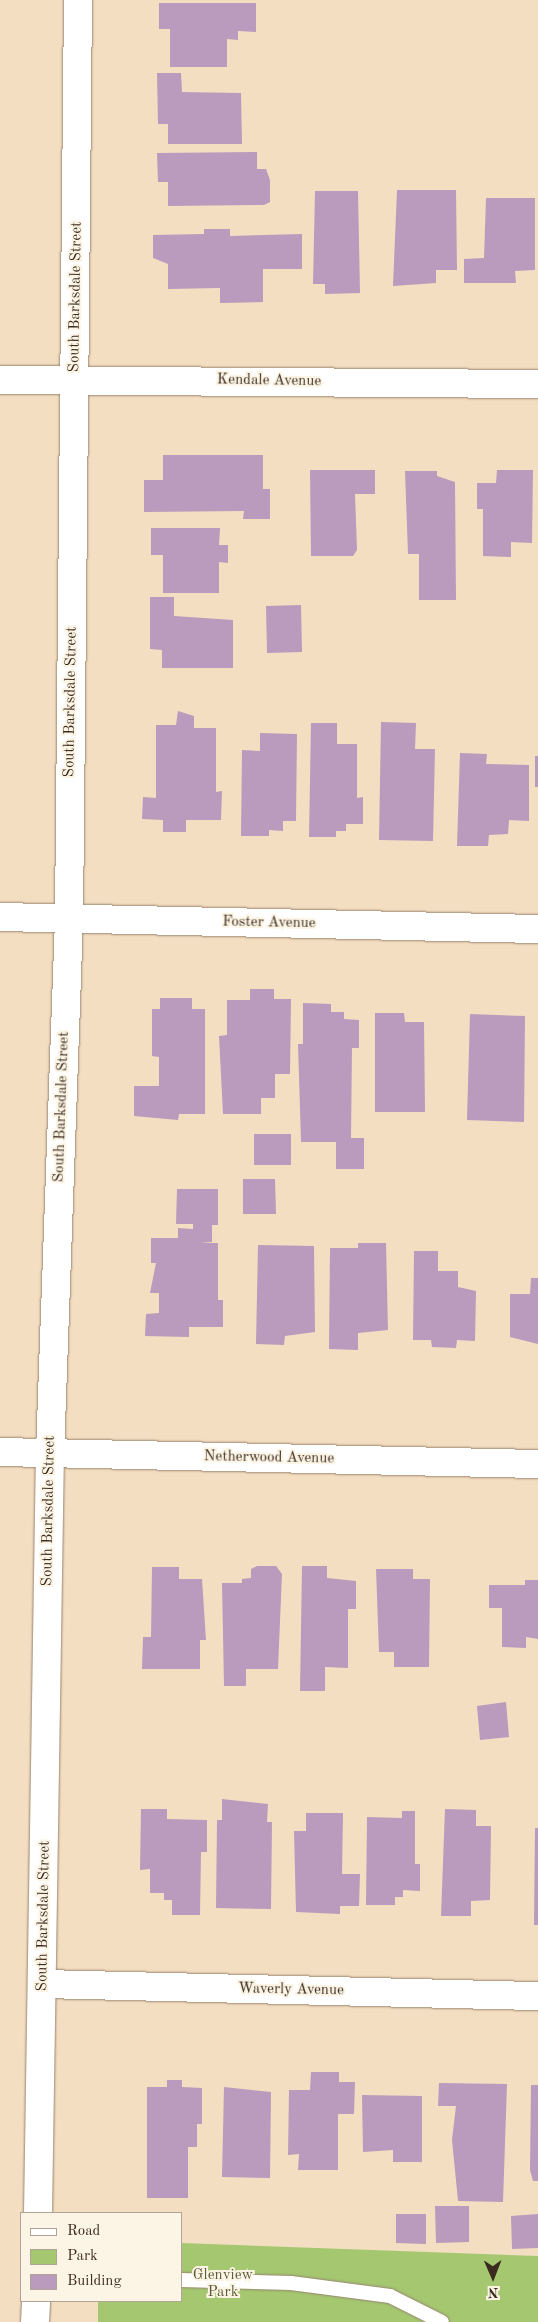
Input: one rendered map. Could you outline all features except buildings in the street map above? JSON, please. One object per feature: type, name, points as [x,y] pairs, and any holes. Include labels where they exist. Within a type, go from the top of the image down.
[{"type":"street","name":"South Barksdale Street","points":[[38,2212],[50,1453],[69,919],[78,0]]},
{"type":"street","name":"Kendale Avenue","points":[[0,380],[75,379],[538,384]]},
{"type":"street","name":"Foster Avenue","points":[[0,917],[538,929]]},
{"type":"street","name":"Netherwood Avenue","points":[[0,1452],[538,1464]]},
{"type":"street","name":"Waverly Avenue","points":[[43,1984],[538,1996]]},
{"type":"street","points":[[36,2302],[36,2322]]},
{"type":"lane","points":[[182,2280],[291,2283],[390,2296],[442,2322]]},
{"type":"green space","name":"Glenview Park","points":[[182,2243],[538,2256],[538,2322],[98,2322],[98,2302],[182,2302]]}]
